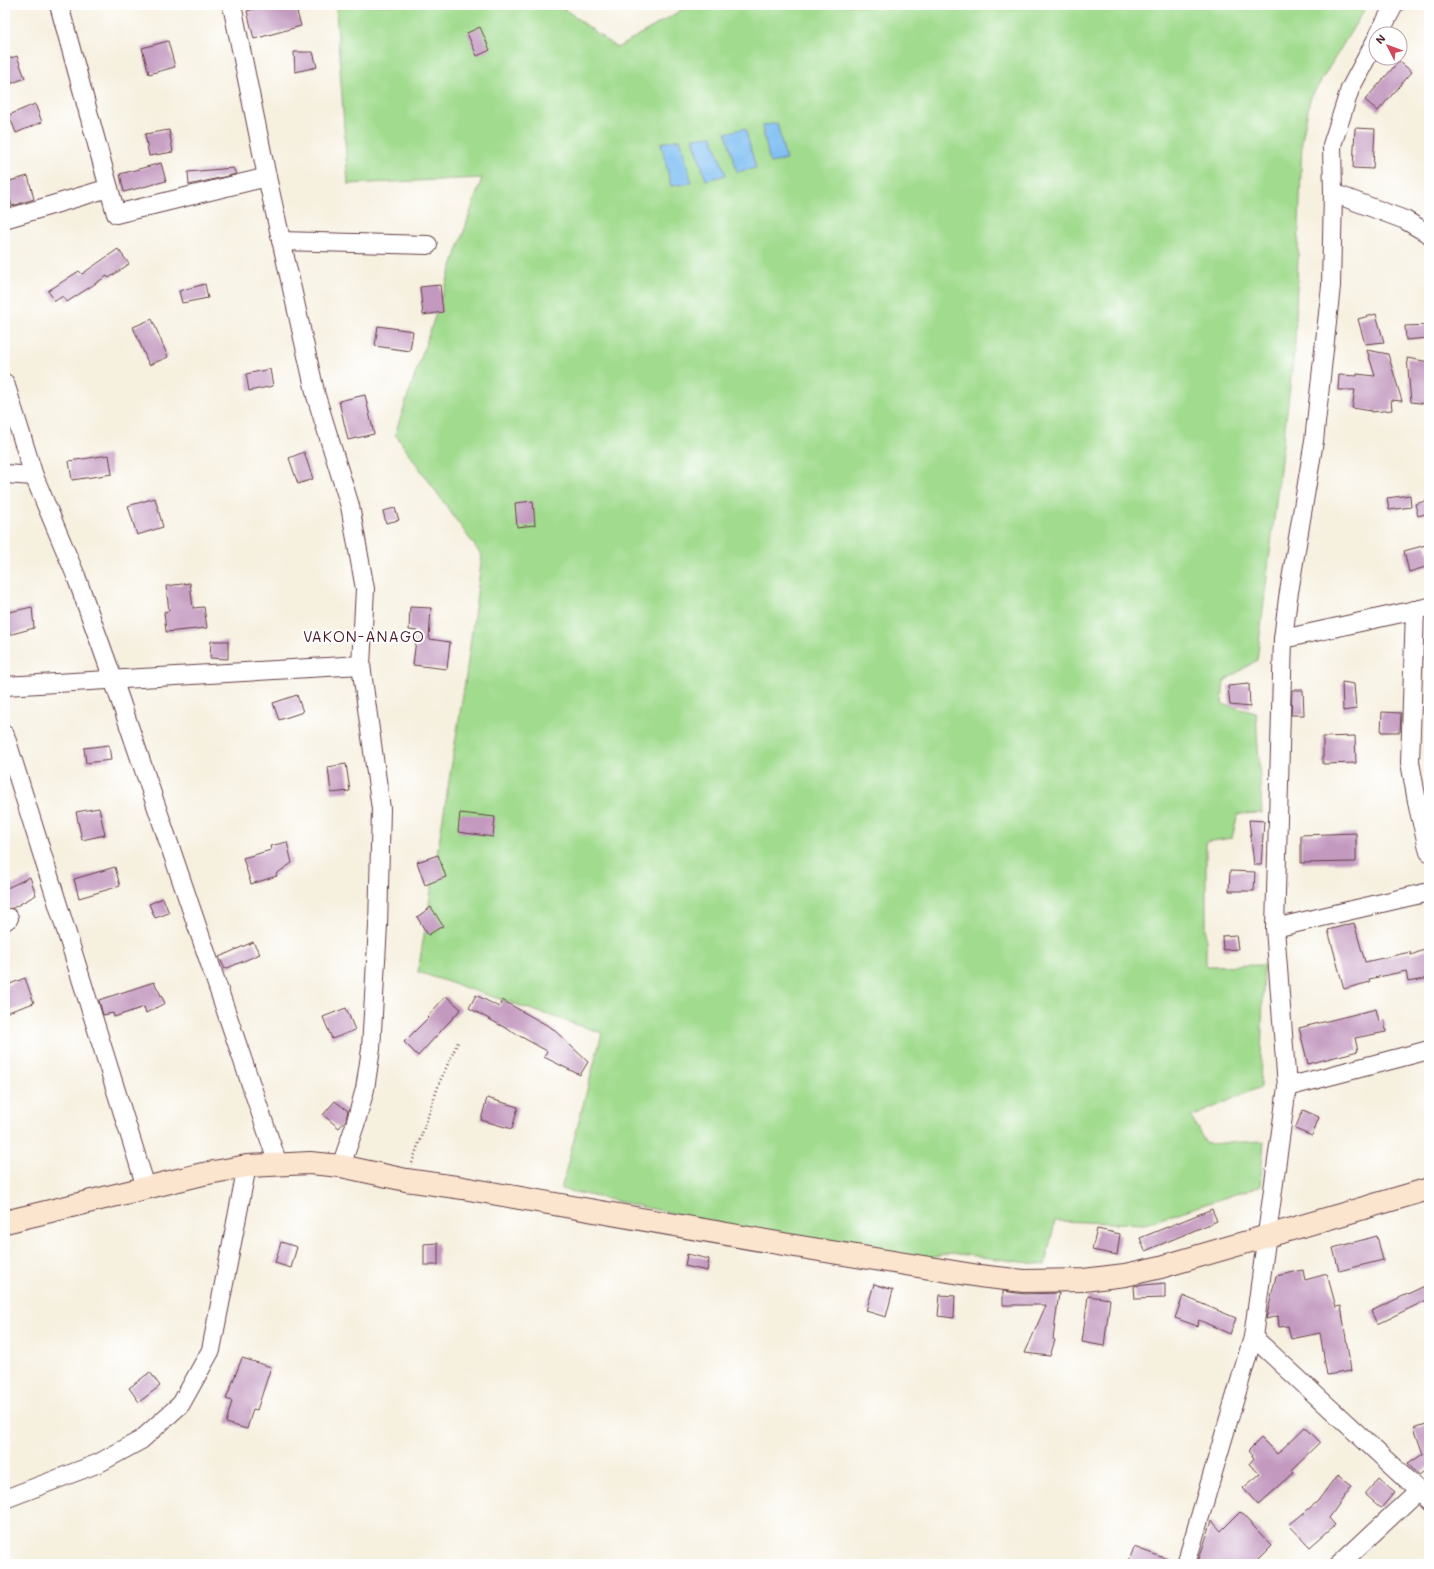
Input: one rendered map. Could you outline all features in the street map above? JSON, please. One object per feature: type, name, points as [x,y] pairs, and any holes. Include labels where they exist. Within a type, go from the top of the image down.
[{"type":"main road","points":[[5,1222],[203,1174],[247,1166],[310,1163],[341,1166],[406,1180],[463,1188],[979,1276],[1024,1281],[1084,1280],[1125,1275],[1161,1267],[1429,1189]]},
{"type":"street","points":[[59,5],[116,214],[267,177]]},
{"type":"street","points":[[232,5],[267,177],[316,396],[350,506],[365,589],[361,665],[381,809],[378,926],[371,1049],[365,1089],[341,1166]]},
{"type":"street","points":[[1383,26],[1394,5]]},
{"type":"street","points":[[1186,1564],[1253,1337],[1268,1236],[1287,1087],[1275,928],[1283,639],[1288,598],[1314,441],[1331,286],[1333,193],[1332,145],[1350,89],[1368,55]]},
{"type":"street","points":[[5,219],[109,188]]},
{"type":"street","points":[[1333,193],[1405,220],[1429,234]]},
{"type":"street","points":[[281,241],[428,245]]},
{"type":"street","points":[[5,383],[34,476],[76,576],[278,1164]]},
{"type":"street","points":[[5,474],[34,476]]},
{"type":"street","points":[[1283,639],[1422,608],[1410,762],[1418,807],[1429,852]]},
{"type":"street","points":[[5,686],[361,665]]},
{"type":"street","points":[[5,735],[146,1187]]},
{"type":"street","points":[[1275,928],[1429,892]]},
{"type":"street","points":[[1287,1087],[1429,1050]]},
{"type":"street","points":[[5,1499],[99,1463],[141,1440],[181,1404],[211,1350],[247,1166]]},
{"type":"street","points":[[1253,1337],[1424,1495],[1340,1564]]},
{"type":"path","points":[[406,1180],[440,1081],[458,1042]]},
{"type":"green space","points":[[349,5],[559,5],[617,48],[690,5],[1367,5],[1310,99],[1302,140],[1295,344],[1257,660],[1224,681],[1222,704],[1256,713],[1262,813],[1238,814],[1232,838],[1206,842],[1206,966],[1264,965],[1260,1087],[1191,1117],[1206,1144],[1264,1141],[1260,1186],[1145,1224],[1055,1221],[1045,1265],[951,1253],[928,1259],[758,1232],[561,1189],[602,1033],[418,972],[466,676],[482,556],[395,434],[482,178],[348,184],[336,10]]},
{"type":"water","points":[[777,123],[786,160],[770,163],[762,126]]},
{"type":"water","points":[[745,128],[756,168],[737,172],[726,133]]},
{"type":"water","points":[[712,136],[726,175],[706,180],[693,138]]},
{"type":"water","points":[[680,139],[692,183],[671,186],[661,143]]},
{"type":"building","points":[[268,5],[295,5],[301,26],[254,39],[247,11]]},
{"type":"building","points":[[480,27],[490,50],[477,56],[467,33]]},
{"type":"building","points":[[168,41],[175,67],[149,74],[142,48]]},
{"type":"building","points":[[294,52],[313,52],[317,67],[295,72]]},
{"type":"building","points":[[17,56],[25,78],[5,86],[5,60]]},
{"type":"building","points":[[1395,66],[1405,66],[1412,72],[1378,111],[1365,100]]},
{"type":"building","points":[[35,104],[42,122],[16,133],[9,115]]},
{"type":"building","points":[[1355,128],[1375,129],[1373,169],[1353,168]]},
{"type":"building","points":[[169,130],[173,152],[149,156],[145,134]]},
{"type":"building","points":[[161,163],[166,181],[124,192],[120,174]]},
{"type":"building","points":[[233,168],[236,174],[189,185],[188,172]]},
{"type":"building","points":[[28,176],[34,199],[12,206],[6,182]]},
{"type":"building","points":[[118,249],[129,264],[109,278],[107,276],[67,302],[63,296],[55,301],[48,291],[79,271],[82,274]]},
{"type":"building","points":[[205,284],[208,298],[182,303],[179,291]]},
{"type":"building","points":[[440,285],[443,312],[423,315],[420,287]]},
{"type":"building","points":[[1376,314],[1384,342],[1365,344],[1358,319]]},
{"type":"building","points":[[152,319],[168,357],[149,365],[133,327]]},
{"type":"building","points":[[1429,325],[1429,338],[1406,340],[1405,326]]},
{"type":"building","points":[[378,326],[413,331],[410,351],[375,346]]},
{"type":"building","points":[[1367,350],[1388,354],[1402,401],[1391,400],[1392,410],[1372,412],[1352,408],[1355,390],[1338,390],[1339,375],[1357,376],[1357,374],[1375,376]]},
{"type":"building","points":[[1407,358],[1429,362],[1429,404],[1411,402]]},
{"type":"building","points":[[270,369],[273,386],[249,391],[246,374]]},
{"type":"building","points":[[365,395],[374,434],[348,440],[339,401]]},
{"type":"building","points":[[304,452],[313,479],[298,484],[289,458]]},
{"type":"building","points":[[109,455],[112,474],[72,480],[69,461]]},
{"type":"building","points":[[1410,495],[1411,507],[1389,510],[1387,498]]},
{"type":"building","points":[[155,498],[163,527],[137,535],[128,506]]},
{"type":"building","points":[[1429,500],[1429,513],[1418,516],[1415,504]]},
{"type":"building","points":[[533,501],[535,525],[517,527],[515,503]]},
{"type":"building","points":[[395,508],[399,520],[386,523],[383,511]]},
{"type":"building","points":[[1426,545],[1429,554],[1429,566],[1409,572],[1404,551]]},
{"type":"building","points":[[190,583],[193,608],[204,607],[207,628],[166,632],[164,612],[169,611],[166,586]]},
{"type":"building","points":[[32,607],[34,628],[5,636],[5,613]]},
{"type":"building","points":[[410,607],[431,608],[429,639],[450,642],[447,669],[413,665],[417,631],[409,630]]},
{"type":"building","points":[[211,641],[228,641],[228,659],[210,658]]},
{"type":"building","points":[[1342,682],[1354,684],[1356,709],[1343,711]]},
{"type":"building","points":[[1249,684],[1250,707],[1230,705],[1228,686]]},
{"type":"building","points":[[1292,690],[1303,690],[1304,715],[1291,715]]},
{"type":"building","points":[[297,695],[303,712],[279,720],[273,703]]},
{"type":"building","points":[[1382,712],[1401,713],[1400,732],[1381,732]]},
{"type":"building","points":[[1355,736],[1356,763],[1323,764],[1323,737]]},
{"type":"building","points":[[109,745],[111,760],[86,763],[84,748]]},
{"type":"building","points":[[346,764],[350,791],[331,793],[328,767]]},
{"type":"building","points":[[99,808],[105,835],[82,840],[76,812]]},
{"type":"building","points":[[460,813],[495,817],[493,837],[458,832]]},
{"type":"building","points":[[1249,820],[1264,821],[1261,865],[1254,865]]},
{"type":"building","points":[[1356,833],[1356,862],[1301,863],[1301,835]]},
{"type":"building","points":[[287,842],[292,863],[276,874],[277,876],[251,884],[243,858],[271,850],[270,846]]},
{"type":"building","points":[[438,855],[446,877],[425,885],[417,862]]},
{"type":"building","points":[[115,867],[120,886],[79,898],[74,879]]},
{"type":"building","points":[[1230,871],[1255,872],[1254,891],[1229,891]]},
{"type":"building","points":[[30,877],[36,895],[13,908],[5,909],[5,889]]},
{"type":"building","points":[[163,898],[169,913],[155,918],[149,904]]},
{"type":"building","points":[[431,907],[443,926],[428,935],[417,917]]},
{"type":"building","points":[[1354,923],[1365,962],[1410,952],[1411,955],[1429,948],[1429,978],[1408,982],[1406,971],[1369,979],[1370,982],[1344,989],[1328,930]]},
{"type":"building","points":[[1236,935],[1238,949],[1223,950],[1222,936]]},
{"type":"building","points":[[253,942],[260,954],[225,969],[219,957]]},
{"type":"building","points":[[25,978],[34,1003],[5,1013],[5,986]]},
{"type":"building","points":[[154,982],[165,1003],[146,1013],[144,1007],[114,1017],[113,1013],[103,1015],[99,1000]]},
{"type":"building","points":[[476,995],[499,1007],[502,1000],[552,1028],[588,1062],[580,1075],[544,1057],[547,1051],[469,1008]]},
{"type":"building","points":[[446,996],[461,1009],[418,1056],[404,1042],[428,1018],[427,1017]]},
{"type":"building","points":[[346,1008],[355,1030],[332,1039],[323,1017]]},
{"type":"building","points":[[1376,1009],[1379,1021],[1384,1020],[1386,1032],[1355,1038],[1358,1051],[1308,1064],[1299,1028]]},
{"type":"building","points":[[487,1098],[518,1107],[512,1129],[481,1120]]},
{"type":"building","points":[[335,1101],[348,1111],[346,1120],[339,1128],[323,1115]]},
{"type":"building","points":[[1303,1110],[1319,1117],[1312,1136],[1295,1129]]},
{"type":"building","points":[[1212,1209],[1217,1221],[1145,1251],[1140,1238]]},
{"type":"building","points":[[1097,1229],[1120,1234],[1117,1255],[1092,1250]]},
{"type":"building","points":[[1377,1236],[1383,1260],[1339,1271],[1333,1248]]},
{"type":"building","points":[[281,1242],[297,1247],[291,1268],[275,1263]]},
{"type":"building","points":[[438,1243],[438,1265],[424,1265],[424,1244]]},
{"type":"building","points":[[687,1254],[709,1259],[707,1271],[685,1266]]},
{"type":"building","points":[[1303,1270],[1305,1280],[1327,1274],[1336,1307],[1341,1306],[1351,1371],[1327,1375],[1320,1333],[1291,1339],[1288,1326],[1279,1327],[1278,1316],[1266,1319],[1276,1276]]},
{"type":"building","points":[[1165,1283],[1165,1298],[1135,1299],[1134,1286]]},
{"type":"building","points":[[874,1284],[893,1290],[886,1317],[866,1311]]},
{"type":"building","points":[[1429,1284],[1429,1299],[1377,1324],[1371,1311]]},
{"type":"building","points":[[1003,1291],[1024,1294],[1059,1293],[1053,1339],[1055,1340],[1050,1356],[1025,1353],[1046,1305],[1003,1305]]},
{"type":"building","points":[[940,1295],[955,1296],[954,1318],[938,1316]]},
{"type":"building","points":[[1088,1296],[1110,1299],[1104,1346],[1082,1342]]},
{"type":"building","points":[[1183,1296],[1236,1318],[1230,1334],[1199,1320],[1197,1326],[1175,1318]]},
{"type":"building","points":[[242,1358],[271,1367],[257,1410],[253,1409],[247,1429],[226,1423],[232,1401],[226,1399]]},
{"type":"building","points":[[150,1372],[160,1386],[139,1402],[129,1388]]},
{"type":"building","points":[[1429,1423],[1429,1467],[1418,1475],[1408,1464],[1423,1454],[1414,1428]]},
{"type":"building","points":[[1305,1427],[1320,1442],[1291,1470],[1294,1473],[1258,1505],[1243,1488],[1260,1474],[1249,1464],[1254,1458],[1248,1451],[1261,1438],[1277,1454]]},
{"type":"building","points":[[1337,1475],[1352,1486],[1329,1518],[1335,1525],[1310,1547],[1289,1525],[1317,1502]]},
{"type":"building","points":[[1379,1478],[1395,1492],[1381,1508],[1365,1494]]},
{"type":"building","points":[[1240,1512],[1272,1546],[1254,1564],[1197,1564],[1212,1521],[1221,1531]]},
{"type":"building","points":[[1134,1547],[1175,1562],[1175,1564],[1128,1564]]},
{"type":"district","name":"VAKON-ANAGO","points":[[364,636]]}]
